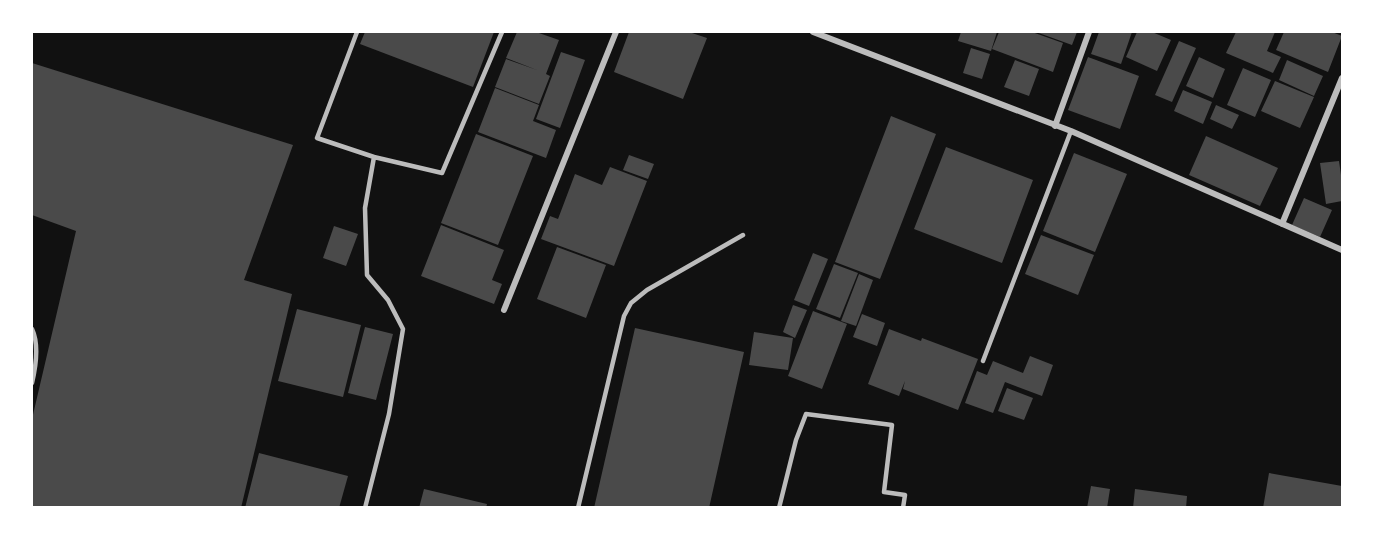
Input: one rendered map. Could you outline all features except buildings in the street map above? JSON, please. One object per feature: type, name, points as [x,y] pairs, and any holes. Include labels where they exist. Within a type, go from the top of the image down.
[{"type":"street","points":[[504,310],[616,32]]},
{"type":"street","points":[[813,32],[1071,131],[1342,250]]},
{"type":"street","points":[[1055,126],[1089,32]]},
{"type":"street","points":[[1282,224],[1342,78]]},
{"type":"lane","points":[[357,32],[317,138],[374,157],[442,173],[501,32]]},
{"type":"lane","points":[[983,360],[1071,131]]},
{"type":"lane","points":[[366,507],[389,414],[403,329],[388,300],[367,275],[365,208],[374,157]]},
{"type":"lane","points":[[578,507],[627,309],[647,290],[742,235]]},
{"type":"lane","points":[[32,328],[35,337],[35,370],[32,383]]},
{"type":"lane","points":[[779,507],[796,440],[806,414],[892,425],[884,492],[905,495],[903,507]]}]
